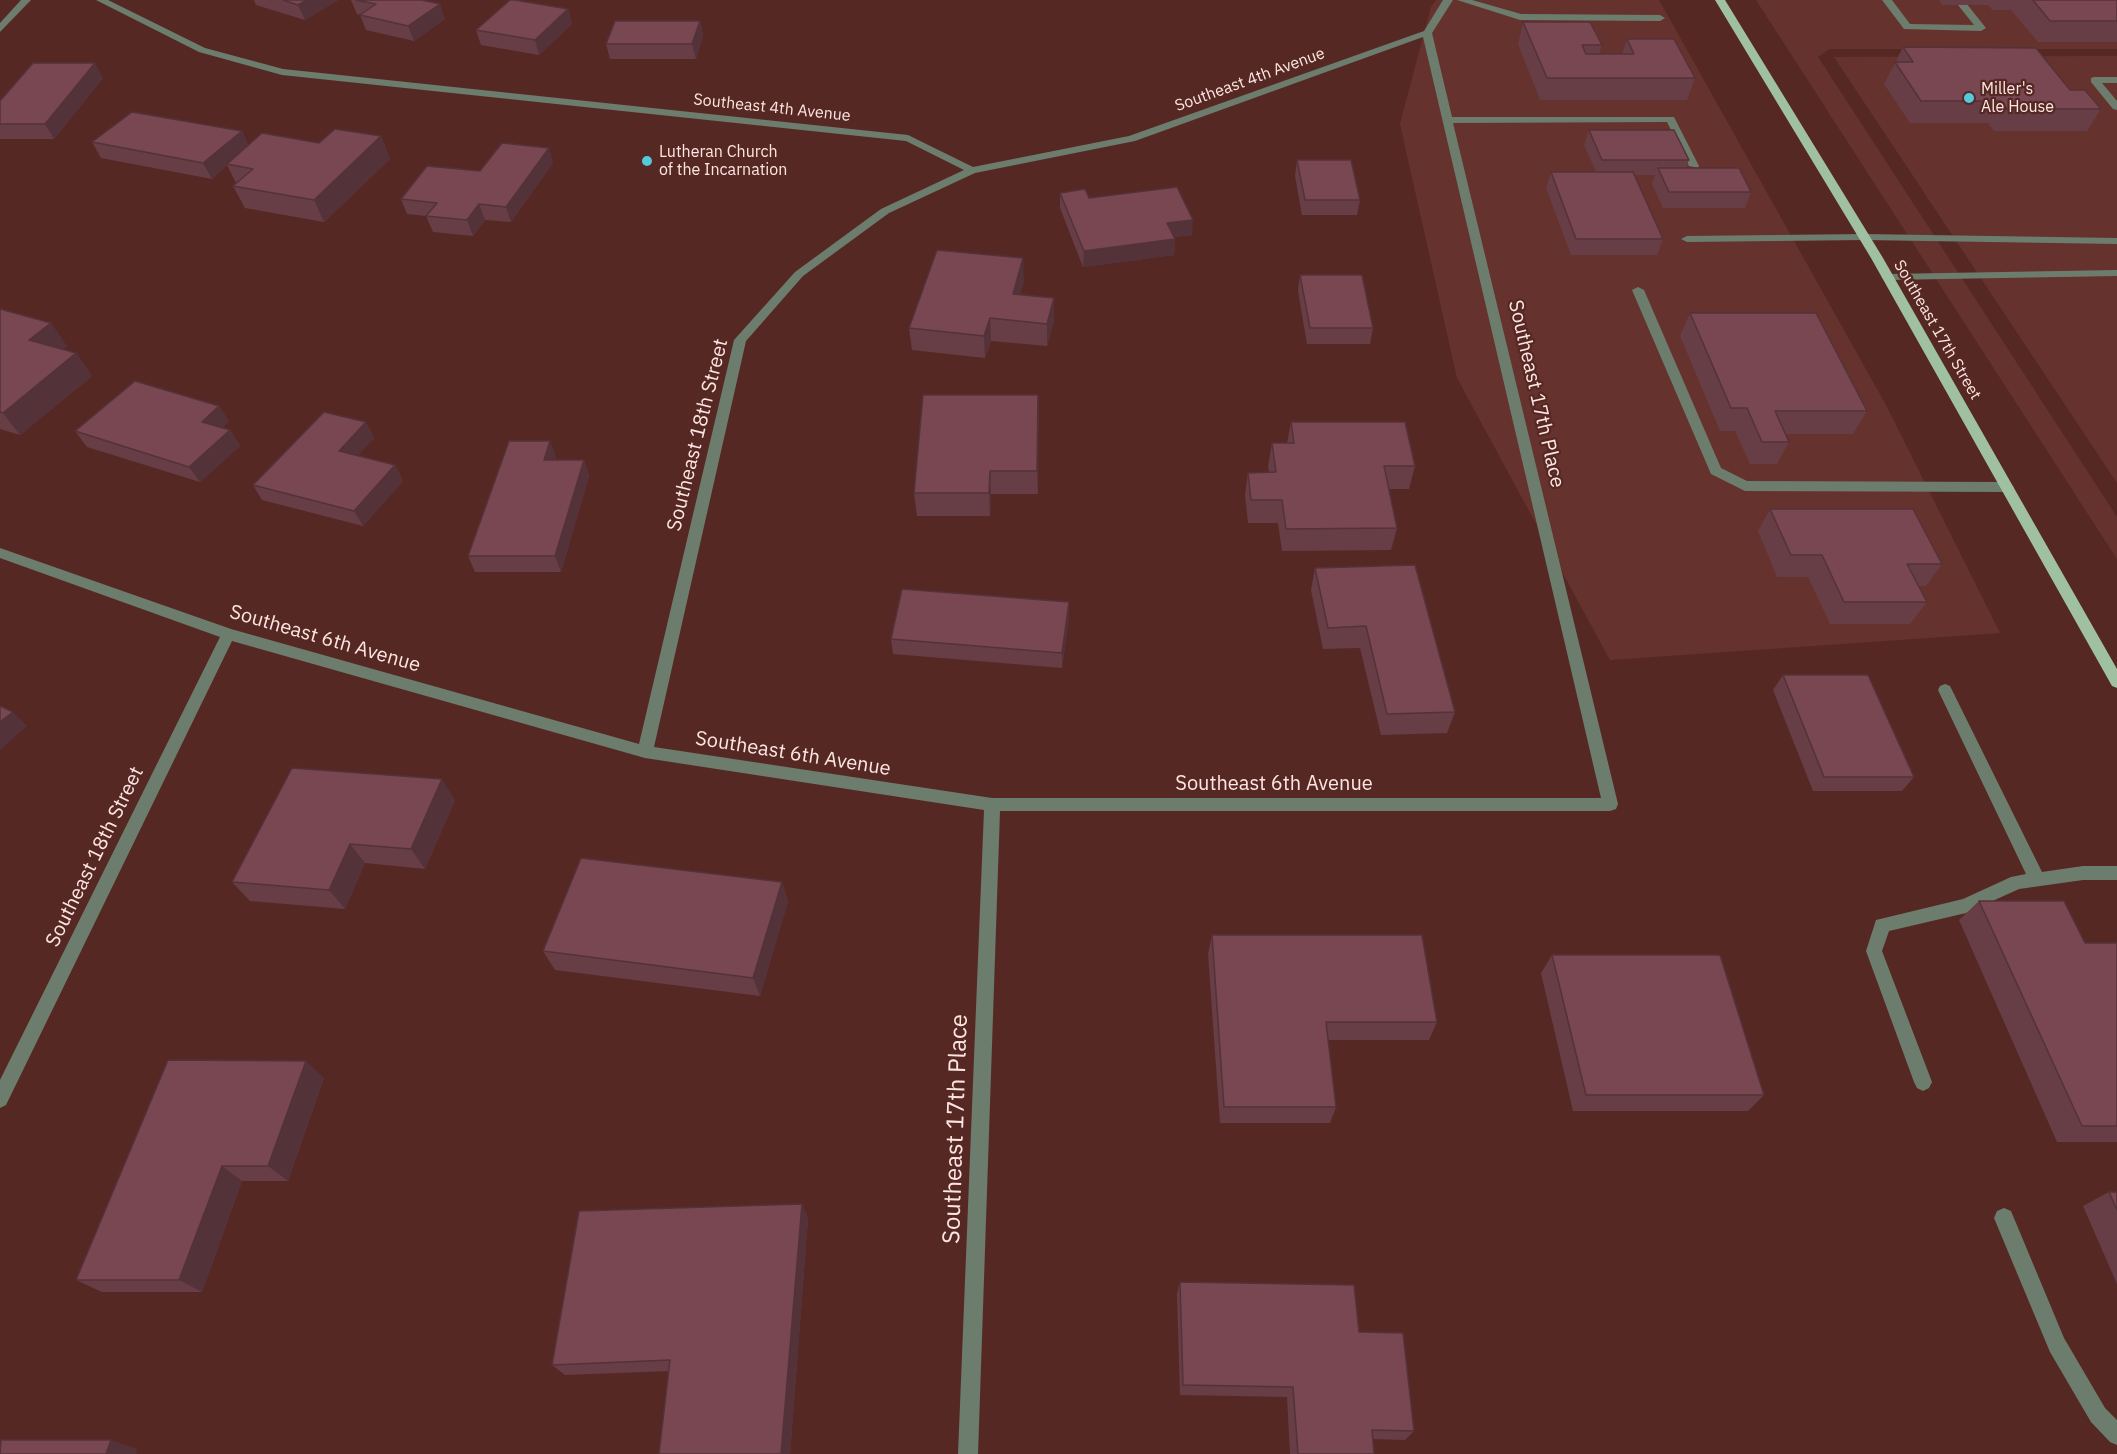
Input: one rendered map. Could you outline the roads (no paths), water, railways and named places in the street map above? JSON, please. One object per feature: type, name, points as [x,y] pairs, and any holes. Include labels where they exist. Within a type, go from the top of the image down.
[{"type":"main road","name":"Southeast 17th Street","points":[[1720,0],[1864,237],[2117,682]]},
{"type":"street","points":[[0,29],[26,0]]},
{"type":"street","name":"Southeast 4th Avenue","points":[[101,0],[202,50],[282,72],[908,138],[972,170],[1131,139],[1426,33]]},
{"type":"street","points":[[1426,33],[1448,0]]},
{"type":"street","points":[[1462,0],[1520,17],[1660,18]]},
{"type":"street","points":[[1887,0],[1907,27],[1982,28],[1963,5]]},
{"type":"street","name":"Southeast 17th Place","points":[[1426,33],[1610,804]]},
{"type":"street","points":[[2117,80],[2094,80],[2117,107]]},
{"type":"street","points":[[1448,120],[1670,119],[1694,166]]},
{"type":"street","name":"Southeast 18th Street","points":[[645,752],[740,340],[799,273],[885,211],[972,170]]},
{"type":"street","points":[[1687,239],[1864,237],[2117,241]]},
{"type":"street","points":[[1887,277],[2117,273]]},
{"type":"street","points":[[1638,290],[1716,471],[1745,486],[2007,487]]},
{"type":"street","name":"Southeast 6th Avenue","points":[[0,553],[228,634],[645,752],[992,805],[1610,804]]},
{"type":"street","name":"Southeast 18th Street","points":[[0,1099],[228,634]]},
{"type":"street","points":[[1945,690],[2037,879]]},
{"type":"street","name":"Southeast 17th Place","points":[[968,1454],[992,805]]},
{"type":"street","points":[[1923,1082],[1874,951],[1882,925],[1966,906],[2017,882],[2083,873],[2117,873]]},
{"type":"street","points":[[2004,1218],[2057,1345],[2098,1415],[2117,1435]]},
{"type":"place","name":"Miller's Ale House","points":[[1969,98]]},
{"type":"place","name":"Lutheran Church of the Incarnation","points":[[647,161]]}]
